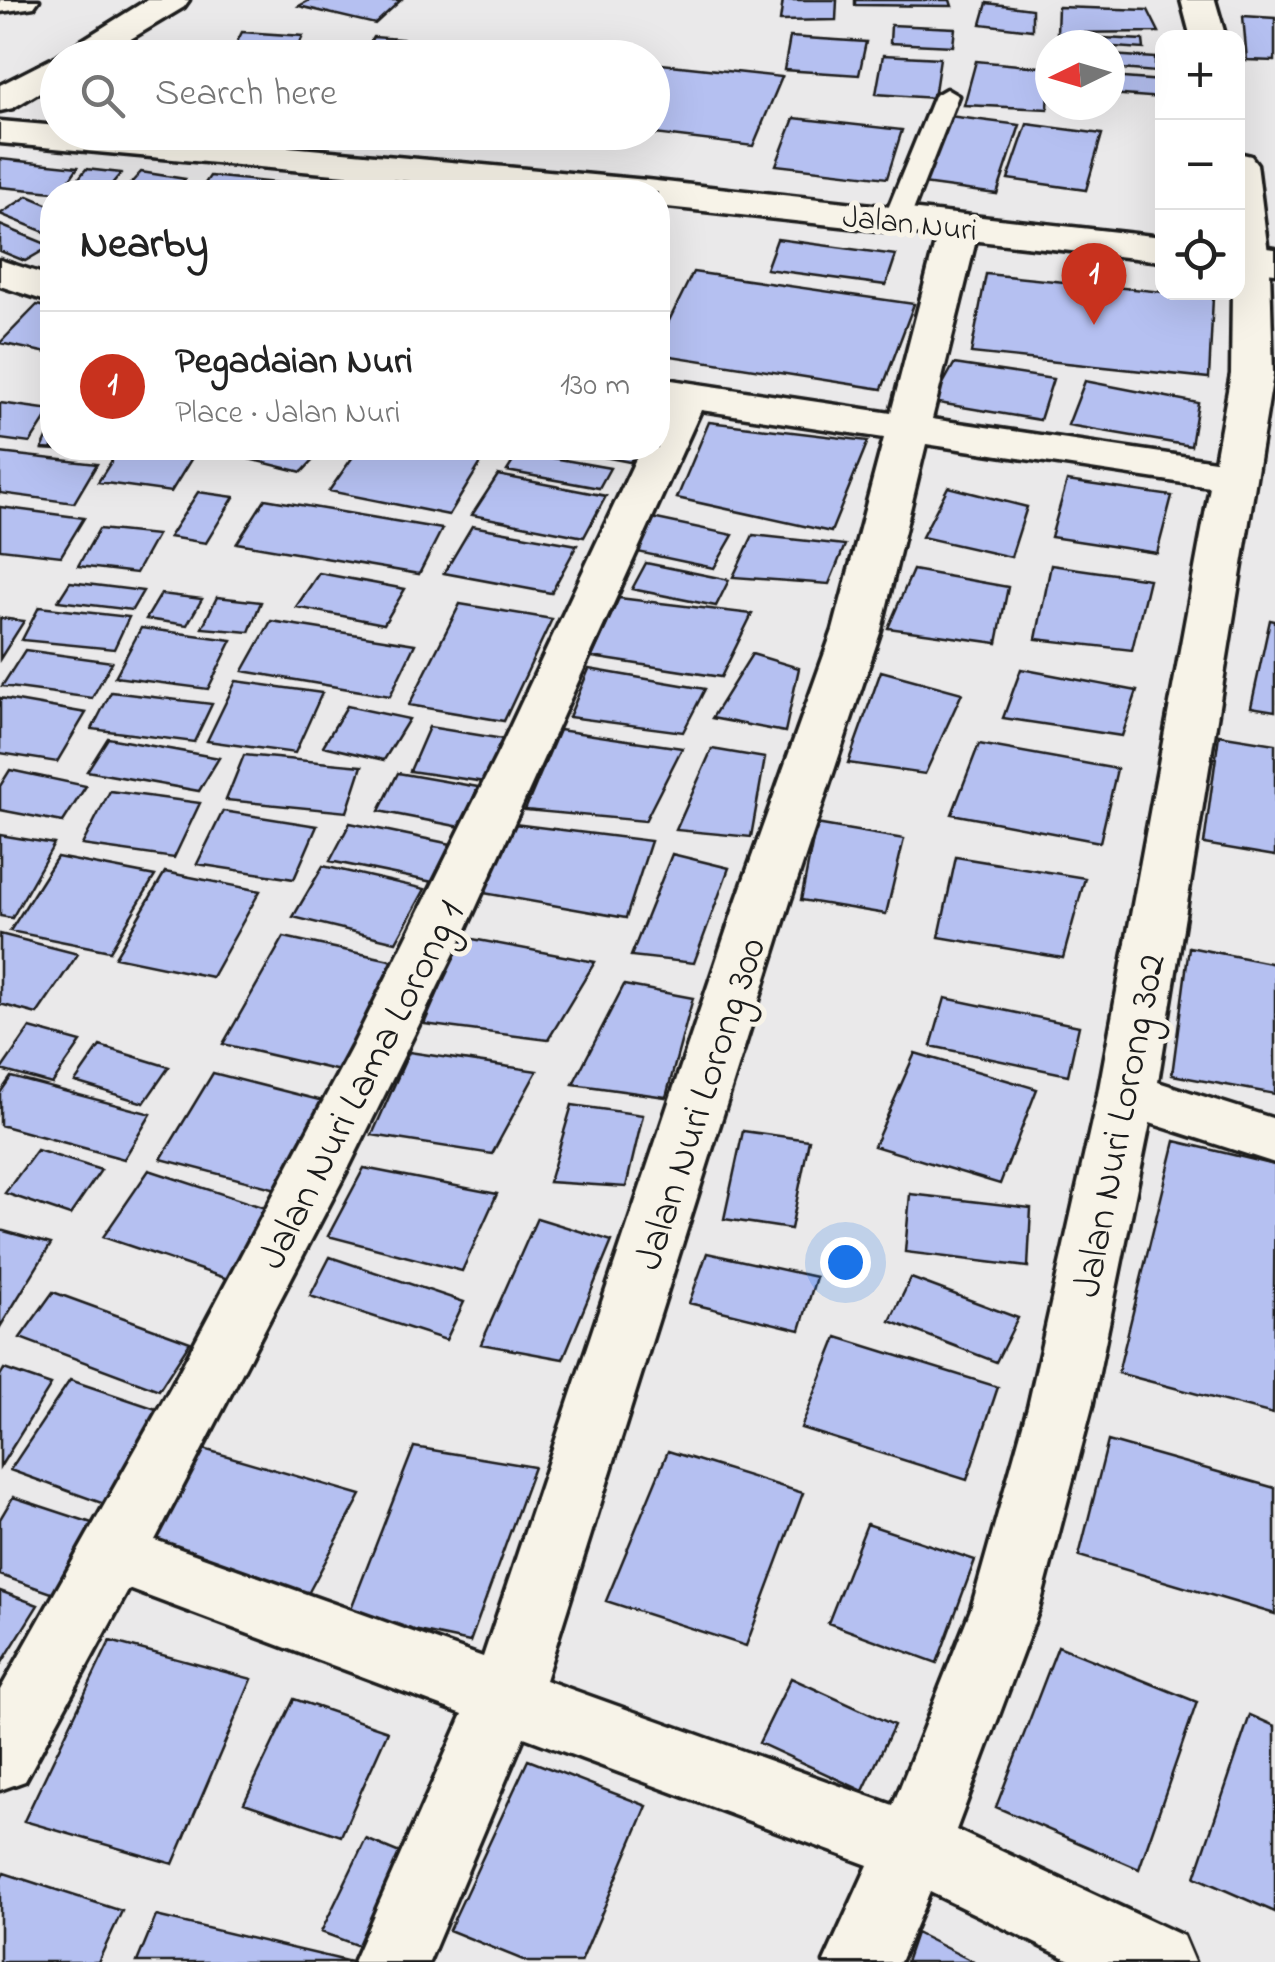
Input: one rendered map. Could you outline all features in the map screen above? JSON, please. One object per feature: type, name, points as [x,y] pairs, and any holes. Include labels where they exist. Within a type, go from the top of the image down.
[{"type":"street","points":[[0,2],[22,0]]},
{"type":"street","points":[[103,40],[172,0]]},
{"type":"street","points":[[1198,0],[1206,30]]},
{"type":"street","points":[[0,100],[40,77]]},
{"type":"street","points":[[0,132],[40,136]]},
{"type":"street","points":[[194,150],[518,180]]},
{"type":"street","name":"Jalan Nuri","points":[[670,195],[1155,248]]},
{"type":"street","name":"Jalan Nuri Lorong 302","points":[[862,1962],[913,1846],[1005,1610],[1060,1407],[1127,1094],[1252,374],[1255,258],[1245,203]]},
{"type":"street","name":"Jalan Nuri Lorong 300","points":[[391,1962],[504,1700],[764,899],[857,630],[960,228]]},
{"type":"street","points":[[0,272],[40,287]]},
{"type":"street","points":[[672,393],[1236,478]]},
{"type":"street","name":"Jalan Nuri Lama Lorong 1","points":[[0,1756],[114,1554],[382,1041],[499,804],[644,460]]},
{"type":"street","points":[[1127,1094],[1275,1141]]},
{"type":"street","points":[[114,1554],[504,1700],[913,1846],[1156,1962]]},
{"type":"lane","points":[[896,221],[946,96]]},
{"type":"building","points":[[310,0],[401,0],[375,24],[299,6]]},
{"type":"building","points":[[783,0],[837,0],[836,20],[780,21]]},
{"type":"building","points":[[855,0],[950,0],[952,6],[855,5]]},
{"type":"building","points":[[987,3],[1032,9],[1032,30],[981,24]]},
{"type":"building","points":[[1058,7],[1148,10],[1158,30],[1125,32],[1057,30]]},
{"type":"building","points":[[1243,16],[1275,18],[1275,61],[1247,60]]},
{"type":"building","points":[[891,25],[955,28],[953,46],[890,43]]},
{"type":"building","points":[[242,32],[303,36],[301,40],[238,40]]},
{"type":"building","points":[[373,37],[414,40],[371,40]]},
{"type":"building","points":[[790,37],[866,42],[859,75],[784,70]]},
{"type":"building","points":[[1125,39],[1143,40],[1144,49],[1125,48]]},
{"type":"building","points":[[883,55],[940,58],[934,98],[876,94]]},
{"type":"building","points":[[1125,56],[1155,58],[1155,72],[1125,69]]},
{"type":"building","points":[[976,61],[1035,67],[1035,108],[964,105]]},
{"type":"building","points":[[670,65],[782,77],[753,146],[670,136]]},
{"type":"building","points":[[1125,78],[1155,80],[1155,97],[1125,95]]},
{"type":"building","points":[[949,116],[1020,125],[997,194],[923,184]]},
{"type":"building","points":[[794,118],[902,130],[887,178],[776,165]]},
{"type":"building","points":[[1027,124],[1102,134],[1086,190],[1008,179]]},
{"type":"building","points":[[0,159],[78,167],[69,180],[40,180],[40,190],[0,187]]},
{"type":"building","points":[[86,169],[121,173],[115,180],[77,180]]},
{"type":"building","points":[[141,172],[185,179],[184,180],[134,180]]},
{"type":"building","points":[[210,176],[248,180],[207,180]]},
{"type":"building","points":[[28,196],[40,201],[40,230],[0,214]]},
{"type":"building","points":[[0,225],[40,241],[40,252],[25,261],[0,251]]},
{"type":"building","points":[[777,239],[896,255],[886,285],[766,269]]},
{"type":"building","points":[[693,272],[914,304],[882,389],[670,356],[670,319]]},
{"type":"building","points":[[986,274],[1155,291],[1155,300],[1213,300],[1209,378],[971,353]]},
{"type":"building","points":[[37,305],[40,306],[40,351],[0,343]]},
{"type":"building","points":[[954,364],[1053,379],[1040,420],[933,402]]},
{"type":"building","points":[[1085,381],[1198,403],[1191,446],[1068,425]]},
{"type":"building","points":[[0,403],[40,408],[40,427],[30,443],[0,439]]},
{"type":"building","points":[[709,422],[868,441],[831,532],[677,498]]},
{"type":"building","points":[[0,453],[97,464],[74,503],[0,493]]},
{"type":"building","points":[[112,460],[191,460],[171,492],[98,482]]},
{"type":"building","points":[[253,460],[313,460],[302,472]]},
{"type":"building","points":[[351,460],[483,460],[449,515],[329,491]]},
{"type":"building","points":[[514,460],[564,460],[610,468],[599,488],[507,471]]},
{"type":"building","points":[[498,475],[606,496],[584,537],[472,515]]},
{"type":"building","points":[[1067,481],[1172,496],[1157,553],[1051,537]]},
{"type":"building","points":[[948,487],[1027,507],[1011,557],[922,537]]},
{"type":"building","points":[[198,492],[234,497],[206,543],[169,537]]},
{"type":"building","points":[[265,499],[442,529],[419,574],[237,543]]},
{"type":"building","points":[[0,507],[84,518],[61,556],[0,549]]},
{"type":"building","points":[[652,518],[733,535],[714,568],[633,551]]},
{"type":"building","points":[[472,526],[577,545],[551,593],[444,573]]},
{"type":"building","points":[[99,529],[157,535],[136,573],[78,566]]},
{"type":"building","points":[[753,535],[845,545],[829,584],[733,577]]},
{"type":"building","points":[[646,563],[729,580],[716,606],[632,589]]},
{"type":"building","points":[[1051,565],[1149,579],[1132,650],[1036,639]]},
{"type":"building","points":[[913,570],[1008,587],[997,643],[888,628]]},
{"type":"building","points":[[319,573],[405,589],[384,624],[296,607]]},
{"type":"building","points":[[70,582],[143,591],[132,610],[58,601]]},
{"type":"building","points":[[161,594],[202,599],[187,625],[146,619]]},
{"type":"building","points":[[217,597],[261,602],[249,632],[202,628]]},
{"type":"building","points":[[619,598],[752,614],[721,677],[592,657]]},
{"type":"building","points":[[460,604],[552,619],[504,721],[409,705]]},
{"type":"building","points":[[39,607],[129,617],[114,649],[22,640]]},
{"type":"building","points":[[0,618],[24,621],[0,659]]},
{"type":"building","points":[[1270,620],[1275,621],[1275,711],[1251,707]]},
{"type":"building","points":[[271,621],[415,644],[390,696],[243,671]]},
{"type":"building","points":[[141,628],[232,640],[208,689],[115,677]]},
{"type":"building","points":[[25,650],[112,662],[92,698],[2,686]]},
{"type":"building","points":[[752,654],[799,668],[785,732],[712,718]]},
{"type":"building","points":[[589,669],[705,689],[683,732],[569,717]]},
{"type":"building","points":[[1021,669],[1137,691],[1122,736],[1003,718]]},
{"type":"building","points":[[881,671],[962,693],[925,774],[848,763]]},
{"type":"building","points":[[236,681],[322,693],[295,753],[207,741]]},
{"type":"building","points":[[111,692],[212,704],[194,742],[92,729]]},
{"type":"building","points":[[0,698],[86,713],[57,762],[0,753]]},
{"type":"building","points":[[347,706],[409,719],[384,760],[323,746]]},
{"type":"building","points":[[429,727],[503,739],[485,782],[410,771]]},
{"type":"building","points":[[559,730],[682,748],[645,821],[525,810]]},
{"type":"building","points":[[1219,735],[1275,744],[1275,856],[1204,844]]},
{"type":"building","points":[[108,738],[219,758],[199,791],[87,771]]},
{"type":"building","points":[[979,744],[1117,769],[1100,842],[952,814]]},
{"type":"building","points":[[712,749],[765,758],[751,837],[676,830]]},
{"type":"building","points":[[244,755],[362,766],[347,812],[226,800]]},
{"type":"building","points":[[10,770],[86,786],[63,822],[0,810],[0,786]]},
{"type":"building","points":[[398,773],[478,787],[461,827],[379,811]]},
{"type":"building","points":[[110,791],[200,803],[174,858],[82,845]]},
{"type":"building","points":[[223,811],[317,826],[294,879],[197,864]]},
{"type":"building","points":[[350,823],[451,844],[433,882],[330,861]]},
{"type":"building","points":[[514,824],[651,841],[626,918],[484,893]]},
{"type":"building","points":[[816,824],[904,839],[886,914],[801,900]]},
{"type":"building","points":[[0,835],[54,844],[12,918],[0,916]]},
{"type":"building","points":[[672,854],[729,868],[694,963],[631,956]]},
{"type":"building","points":[[57,857],[155,876],[110,951],[10,931]]},
{"type":"building","points":[[956,857],[1085,878],[1063,958],[939,937]]},
{"type":"building","points":[[323,866],[425,889],[396,942],[293,917]]},
{"type":"building","points":[[165,872],[260,891],[212,977],[115,957]]},
{"type":"building","points":[[0,934],[78,954],[37,1014],[0,1004]]},
{"type":"building","points":[[284,937],[399,962],[344,1072],[223,1044]]},
{"type":"building","points":[[462,937],[595,962],[548,1040],[424,1024]]},
{"type":"building","points":[[1189,947],[1275,964],[1275,1094],[1172,1075]]},
{"type":"building","points":[[624,985],[693,998],[666,1097],[573,1084]]},
{"type":"building","points":[[945,998],[1079,1026],[1068,1075],[931,1046]]},
{"type":"building","points":[[30,1028],[81,1042],[52,1084],[1,1070]]},
{"type":"building","points":[[100,1046],[169,1067],[144,1103],[75,1082]]},
{"type":"building","points":[[409,1052],[537,1071],[492,1154],[372,1135]]},
{"type":"building","points":[[915,1053],[1037,1089],[1000,1184],[874,1146]]},
{"type":"building","points":[[213,1073],[335,1104],[288,1192],[161,1159]]},
{"type":"building","points":[[11,1077],[151,1114],[124,1159],[0,1125],[0,1093]]},
{"type":"building","points":[[572,1105],[643,1115],[626,1187],[549,1182]]},
{"type":"building","points":[[743,1131],[809,1140],[791,1229],[724,1219]]},
{"type":"building","points":[[1175,1141],[1275,1165],[1273,1414],[1118,1373]]},
{"type":"building","points":[[37,1150],[101,1170],[70,1215],[5,1193]]},
{"type":"building","points":[[364,1168],[497,1194],[462,1271],[328,1236]]},
{"type":"building","points":[[149,1170],[277,1212],[234,1281],[103,1237]]},
{"type":"building","points":[[910,1194],[1031,1208],[1028,1267],[905,1252]]},
{"type":"building","points":[[537,1218],[612,1241],[563,1359],[481,1344]]},
{"type":"building","points":[[0,1230],[51,1244],[0,1327]]},
{"type":"building","points":[[707,1253],[816,1277],[800,1330],[689,1303]]},
{"type":"building","points":[[330,1257],[464,1302],[446,1340],[310,1296]]},
{"type":"building","points":[[911,1278],[1018,1318],[996,1362],[890,1321]]},
{"type":"building","points":[[53,1292],[190,1342],[159,1390],[20,1338]]},
{"type":"building","points":[[837,1337],[998,1387],[967,1480],[801,1428]]},
{"type":"building","points":[[4,1369],[51,1385],[0,1467],[0,1376]]},
{"type":"building","points":[[70,1380],[165,1412],[107,1505],[10,1470]]},
{"type":"building","points":[[1108,1441],[1275,1488],[1275,1614],[1079,1556]]},
{"type":"building","points":[[414,1447],[534,1467],[470,1642],[348,1616]]},
{"type":"building","points":[[200,1448],[361,1495],[303,1603],[154,1543]]},
{"type":"building","points":[[668,1451],[803,1493],[746,1646],[606,1601]]},
{"type":"building","points":[[13,1497],[104,1527],[63,1597],[0,1575],[0,1519]]},
{"type":"building","points":[[867,1524],[975,1560],[937,1663],[828,1623]]},
{"type":"building","points":[[0,1591],[38,1605],[0,1666]]},
{"type":"building","points":[[110,1641],[252,1679],[173,1864],[24,1821]]},
{"type":"building","points":[[1058,1646],[1197,1702],[1139,1869],[996,1807]]},
{"type":"building","points":[[791,1678],[894,1725],[863,1791],[759,1743]]},
{"type":"building","points":[[294,1699],[388,1731],[341,1836],[244,1803]]},
{"type":"building","points":[[1250,1715],[1275,1726],[1275,1912],[1195,1877]]},
{"type":"building","points":[[528,1760],[647,1806],[581,1962],[528,1962],[449,1930]]},
{"type":"building","points":[[366,1839],[407,1856],[364,1948],[321,1932]]},
{"type":"building","points":[[4,1873],[122,1911],[98,1962],[0,1962],[0,1880]]},
{"type":"building","points":[[156,1916],[351,1962],[137,1962]]},
{"type":"building","points":[[916,1933],[974,1962],[906,1962]]},
{"type":"place","name":"Pegadaian Nuri","points":[[1094,325]]}]
